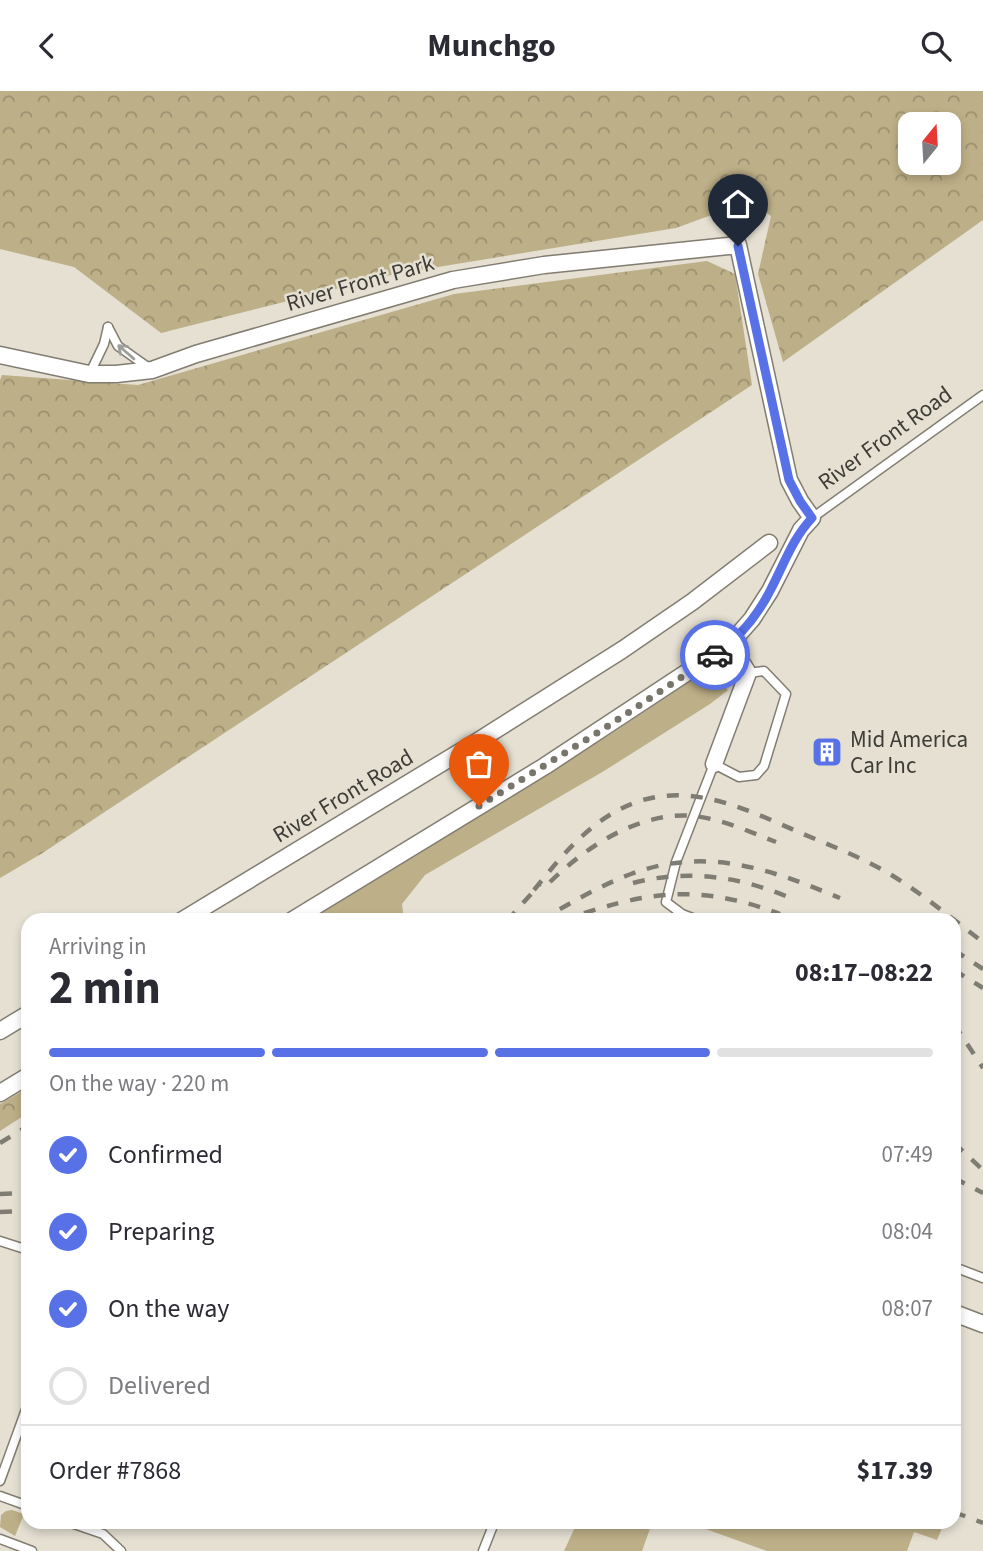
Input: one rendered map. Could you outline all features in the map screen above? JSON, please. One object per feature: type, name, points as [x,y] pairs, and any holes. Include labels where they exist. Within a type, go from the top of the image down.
[{"type":"street","name":"River Front Park","points":[[0,355],[89,374],[152,370],[196,354],[453,280],[544,265],[738,246],[789,480],[812,518]]},
{"type":"street","name":"River Front Road","points":[[304,913],[545,766],[730,644],[752,619],[770,591],[796,537],[812,518]]},
{"type":"street","name":"River Front Road","points":[[194,913],[478,741],[622,650],[703,594],[769,543]]},
{"type":"street","points":[[714,764],[748,673],[730,644]]},
{"type":"street","points":[[0,1031],[21,1018]]},
{"type":"street","points":[[0,1093],[21,1080]]},
{"type":"street","points":[[961,1316],[983,1324]]},
{"type":"lane","points":[[89,374],[104,344],[108,327],[118,346],[152,370]]},
{"type":"lane","name":"River Front Road","points":[[812,518],[983,395]]},
{"type":"lane","points":[[683,913],[666,902],[667,894],[676,862],[714,764],[739,777],[757,775],[764,766],[786,694],[764,671],[748,673]]},
{"type":"lane","points":[[0,1241],[21,1248]]},
{"type":"lane","points":[[961,1270],[983,1278]]},
{"type":"lane","points":[[0,1481],[21,1424]]},
{"type":"lane","points":[[0,1496],[21,1504]]},
{"type":"lane","points":[[88,1529],[103,1534],[121,1551]]},
{"type":"lane","points":[[483,1551],[492,1529]]},
{"type":"lane","points":[[0,1539],[32,1551]]},
{"type":"green space","points":[[0,91],[983,91],[983,220],[783,362],[758,274],[771,216],[750,201],[676,228],[395,274],[161,333],[74,267],[0,249]]},
{"type":"green space","points":[[707,261],[735,274],[752,385],[41,854],[0,878],[2,375],[138,385],[454,294]]},
{"type":"green space","points":[[708,675],[719,678],[728,690],[604,771],[425,875],[402,904],[403,913],[317,913],[611,734],[692,680]]},
{"type":"green space","points":[[21,1092],[21,1118],[0,1131],[0,1104]]},
{"type":"green space","points":[[6,1511],[21,1513],[21,1521],[15,1536],[0,1527],[1,1515]]},
{"type":"green space","points":[[574,1529],[650,1529],[642,1551],[564,1551]]},
{"type":"green space","points":[[706,1529],[942,1529],[937,1540],[914,1532],[907,1551],[767,1551]]},
{"type":"railway","points":[[534,890],[582,836],[610,815],[643,800],[684,795],[744,809],[835,847],[888,873],[945,913]]},
{"type":"railway","points":[[550,882],[598,844],[634,825],[654,819],[694,816],[736,826],[776,842]]},
{"type":"railway","points":[[553,913],[631,874],[685,862],[712,862],[763,870],[840,898]]},
{"type":"railway","points":[[633,883],[673,876],[712,877],[750,884],[788,897]]},
{"type":"railway","points":[[514,913],[540,884]]},
{"type":"railway","points":[[585,913],[618,903],[670,895],[722,898],[777,913]]},
{"type":"railway","points":[[961,925],[983,942]]},
{"type":"railway","points":[[961,955],[983,969]]},
{"type":"railway","points":[[961,974],[983,988]]},
{"type":"railway","points":[[961,1035],[983,1068]]},
{"type":"railway","points":[[0,1143],[21,1130]]},
{"type":"railway","points":[[961,1150],[983,1170]]},
{"type":"railway","points":[[961,1182],[983,1193]]},
{"type":"railway","points":[[0,1194],[21,1193]]},
{"type":"railway","points":[[0,1212],[21,1211]]},
{"type":"railway","points":[[961,1515],[983,1523]]},
{"type":"way so far","points":[[479,806],[605,728],[715,655]]},
{"type":"place","name":"Mid America Car Inc","points":[[827,752]]},
{"type":"route","points":[[715,655],[730,644],[752,619],[770,591],[792,544],[812,518],[789,480],[738,246]]}]
